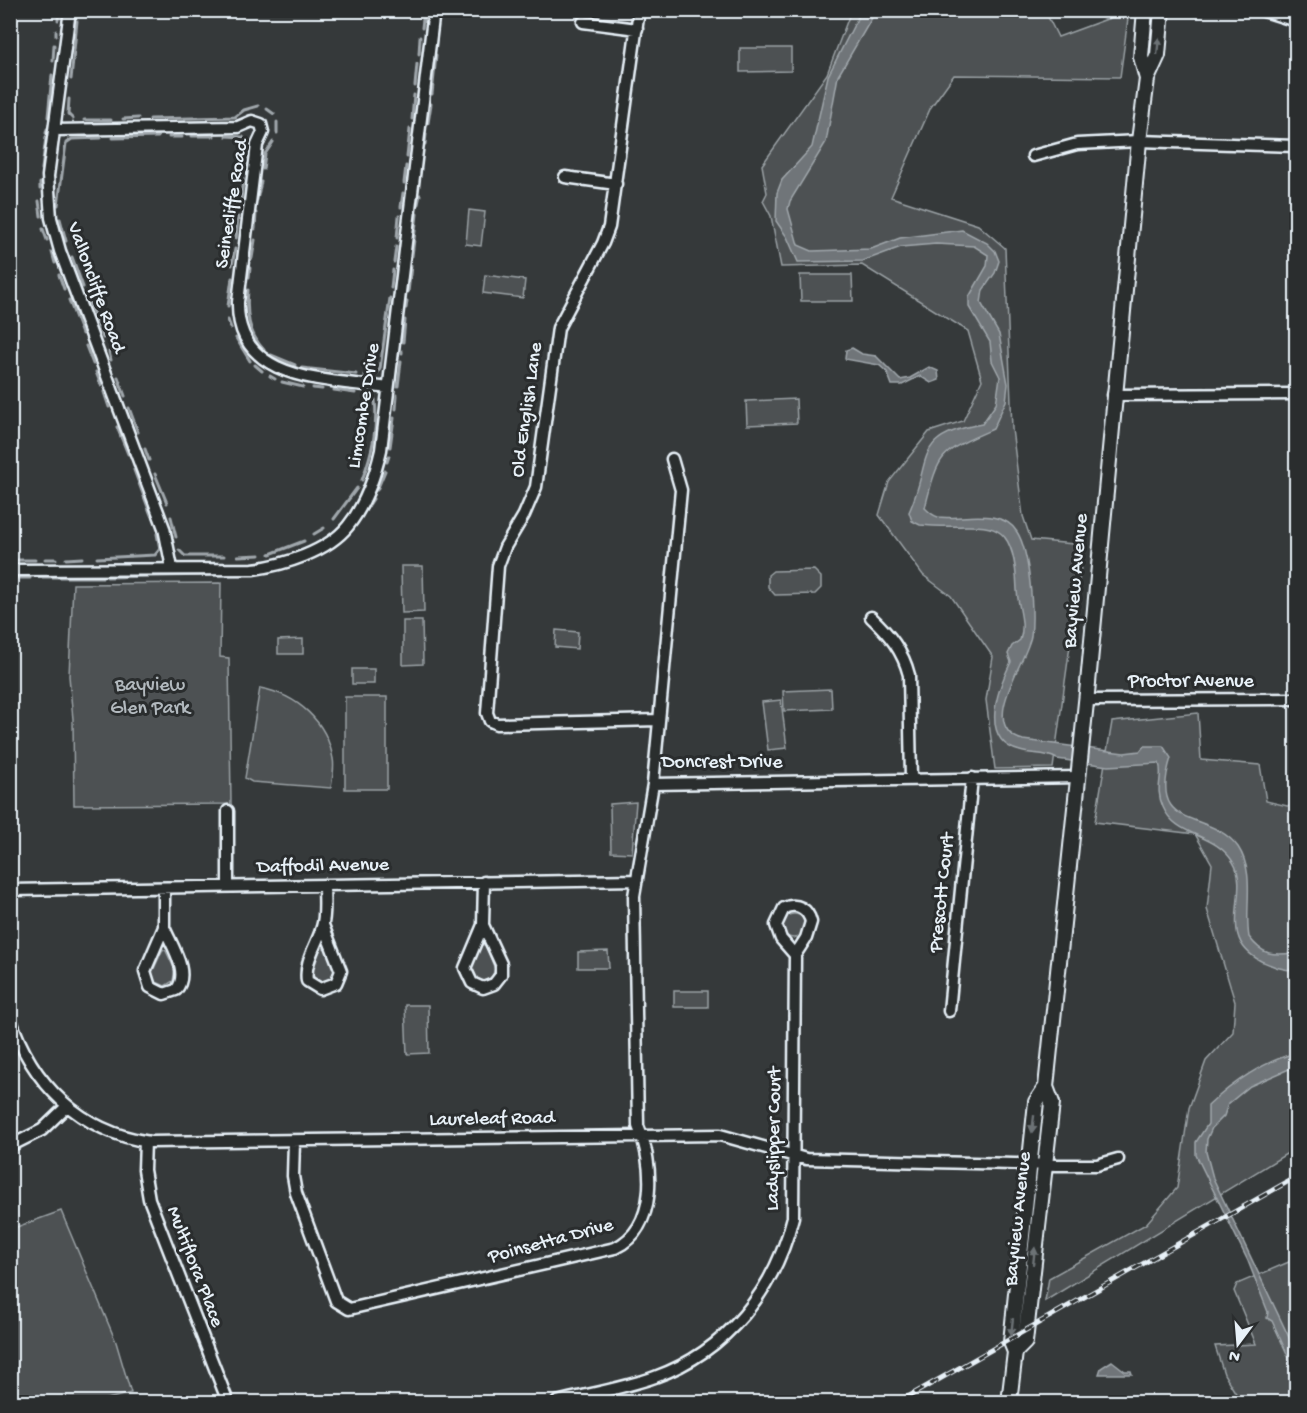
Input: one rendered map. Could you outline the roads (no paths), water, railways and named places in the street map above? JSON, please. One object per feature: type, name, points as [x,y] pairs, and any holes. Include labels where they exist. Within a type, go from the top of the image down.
[{"type":"main road","name":"Bayview Avenue","points":[[1145,10],[1141,53],[1147,79]]},
{"type":"main road","name":"Bayview Avenue","points":[[1015,1352],[1025,1342],[1052,1103],[1046,1087],[1079,774],[1113,395],[1139,141],[1147,79],[1158,55],[1162,10]]},
{"type":"main road","name":"Bayview Avenue","points":[[1009,1402],[1015,1352],[1011,1342],[1036,1102],[1046,1087]]},
{"type":"street","name":"Valloncliffe Road","points":[[70,10],[48,176],[51,219],[60,250],[164,528],[172,568]]},
{"type":"street","name":"Limcombe Drive","points":[[10,570],[172,568],[231,570],[273,567],[327,543],[348,526],[375,474],[381,450],[434,10]]},
{"type":"street","name":"Old English Lane","points":[[639,10],[616,184],[603,243],[558,328],[536,487],[524,515],[505,546],[498,566],[487,713],[490,722],[497,724],[658,720]]},
{"type":"street","points":[[1264,11],[1296,21]]},
{"type":"street","points":[[583,22],[637,29]]},
{"type":"street","name":"Seinecliffe Road","points":[[55,130],[238,127],[252,121],[261,124],[263,132],[258,145],[237,313],[244,334],[260,357],[279,370],[293,375],[388,387]]},
{"type":"street","points":[[1034,156],[1077,144],[1139,141],[1296,146]]},
{"type":"street","points":[[565,177],[616,184]]},
{"type":"street","points":[[1113,395],[1296,393]]},
{"type":"street","name":"Doncrest Drive","points":[[672,459],[681,490],[653,784],[1079,774]]},
{"type":"street","points":[[871,617],[890,638],[906,664],[909,675],[911,779]]},
{"type":"street","name":"Proctor Avenue","points":[[1086,700],[1296,699]]},
{"type":"street","name":"Prescott Court","points":[[949,1011],[972,778]]},
{"type":"street","name":"Poinsetta Drive","points":[[294,1141],[296,1193],[336,1301],[344,1307],[353,1309],[621,1245],[635,1231],[648,1197],[647,1146],[638,1126],[634,905],[653,784]]},
{"type":"street","points":[[228,811],[228,887]]},
{"type":"street","name":"Daffodil Avenue","points":[[10,890],[637,880]]},
{"type":"street","points":[[483,925],[501,964],[501,975],[494,984],[483,988],[472,983],[465,968],[483,925],[484,882]]},
{"type":"street","points":[[323,925],[341,971],[336,983],[320,989],[307,981],[306,974],[307,964],[323,925],[324,885]]},
{"type":"street","points":[[164,888],[164,927],[182,969],[183,979],[176,990],[164,994],[150,987],[146,981],[145,971],[164,927]]},
{"type":"street","name":"Ladyslipper Court","points":[[557,1402],[655,1377],[699,1355],[744,1316],[765,1288],[787,1239],[793,1217],[795,955]]},
{"type":"street","name":"Laureleaf Road","points":[[10,1017],[32,1068],[67,1106],[107,1130],[145,1141],[294,1141],[642,1134],[728,1136],[794,1158],[1097,1165],[1118,1159]]},
{"type":"street","points":[[10,1146],[42,1130],[67,1106]]},
{"type":"street","name":"Multiflora Place","points":[[145,1141],[144,1170],[149,1199],[228,1402]]},
{"type":"waterway","points":[[58,20],[59,10]]},
{"type":"waterway","points":[[422,28],[424,10]]},
{"type":"waterway","points":[[71,79],[77,21]]},
{"type":"waterway","points":[[419,54],[420,37]]},
{"type":"waterway","points":[[53,61],[54,45]]},
{"type":"waterway","points":[[432,94],[436,55]]},
{"type":"waterway","points":[[415,86],[417,64]]},
{"type":"waterway","points":[[48,117],[52,75]]},
{"type":"waterway","points":[[412,119],[414,95]]},
{"type":"waterway","points":[[69,99],[68,114],[73,119]]},
{"type":"waterway","points":[[428,123],[431,104]]},
{"type":"waterway","points":[[150,119],[235,117],[244,110],[258,106]]},
{"type":"waterway","points":[[267,109],[274,114]]},
{"type":"waterway","points":[[123,119],[138,118]]},
{"type":"waterway","points":[[84,120],[111,120]]},
{"type":"waterway","points":[[277,122],[277,133]]},
{"type":"waterway","points":[[46,133],[47,129]]},
{"type":"waterway","points":[[407,157],[410,129]]},
{"type":"waterway","points":[[425,144],[426,134]]},
{"type":"waterway","points":[[192,136],[214,136]]},
{"type":"waterway","points":[[226,136],[243,137],[246,146],[244,169]]},
{"type":"waterway","points":[[42,169],[46,137]]},
{"type":"waterway","points":[[113,138],[158,137]]},
{"type":"waterway","points":[[169,137],[182,137]]},
{"type":"waterway","points":[[58,205],[66,143],[72,139],[101,138]]},
{"type":"waterway","points":[[263,169],[265,154],[273,142]]},
{"type":"waterway","points":[[404,183],[406,166]]},
{"type":"waterway","points":[[240,209],[243,179]]},
{"type":"waterway","points":[[257,200],[261,182]]},
{"type":"waterway","points":[[40,183],[40,189]]},
{"type":"waterway","points":[[401,207],[403,193]]},
{"type":"waterway","points":[[418,204],[420,195]]},
{"type":"waterway","points":[[39,201],[41,216]]},
{"type":"waterway","points":[[255,229],[256,213]]},
{"type":"waterway","points":[[412,256],[417,214]]},
{"type":"waterway","points":[[397,238],[399,216]]},
{"type":"waterway","points":[[236,238],[238,217]]},
{"type":"waterway","points":[[60,219],[66,241]]},
{"type":"waterway","points":[[43,229],[47,240]]},
{"type":"waterway","points":[[252,258],[255,240]]},
{"type":"waterway","points":[[394,262],[396,247]]},
{"type":"waterway","points":[[232,265],[235,249]]},
{"type":"waterway","points":[[52,252],[55,263]]},
{"type":"waterway","points":[[72,257],[83,287]]},
{"type":"waterway","points":[[408,292],[411,266]]},
{"type":"waterway","points":[[249,277],[250,268]]},
{"type":"waterway","points":[[391,288],[393,270]]},
{"type":"waterway","points":[[59,275],[64,289]]},
{"type":"waterway","points":[[228,306],[232,278]]},
{"type":"waterway","points":[[248,290],[247,307],[251,330],[264,350]]},
{"type":"waterway","points":[[365,375],[376,375],[380,369],[390,298]]},
{"type":"waterway","points":[[69,300],[82,334]]},
{"type":"waterway","points":[[406,308],[407,301]]},
{"type":"waterway","points":[[89,303],[103,338]]},
{"type":"waterway","points":[[228,320],[231,328]]},
{"type":"waterway","points":[[403,342],[405,320]]},
{"type":"waterway","points":[[236,338],[250,361]]},
{"type":"waterway","points":[[86,346],[93,364]]},
{"type":"waterway","points":[[109,352],[111,360]]},
{"type":"waterway","points":[[271,355],[295,365]]},
{"type":"waterway","points":[[398,386],[401,361]]},
{"type":"waterway","points":[[255,365],[262,371]]},
{"type":"waterway","points":[[302,368],[356,374]]},
{"type":"waterway","points":[[96,372],[101,385]]},
{"type":"waterway","points":[[270,376],[275,379]]},
{"type":"waterway","points":[[118,377],[125,396]]},
{"type":"waterway","points":[[282,382],[303,387]]},
{"type":"waterway","points":[[313,388],[322,389]]},
{"type":"waterway","points":[[334,390],[355,393]]},
{"type":"waterway","points":[[104,392],[109,407]]},
{"type":"waterway","points":[[362,480],[371,450],[376,421],[375,400],[367,393]]},
{"type":"waterway","points":[[396,409],[397,395]]},
{"type":"waterway","points":[[129,408],[138,432]]},
{"type":"waterway","points":[[390,447],[394,418]]},
{"type":"waterway","points":[[117,427],[128,454]]},
{"type":"waterway","points":[[145,449],[149,460]]},
{"type":"waterway","points":[[387,462],[389,456]]},
{"type":"waterway","points":[[134,470],[151,515]]},
{"type":"waterway","points":[[377,490],[385,471]]},
{"type":"waterway","points":[[155,474],[167,503]]},
{"type":"waterway","points":[[334,519],[357,488]]},
{"type":"waterway","points":[[363,514],[373,499]]},
{"type":"waterway","points":[[171,517],[176,537]]},
{"type":"waterway","points":[[314,534],[324,528]]},
{"type":"waterway","points":[[97,558],[155,555],[160,549],[157,534]]},
{"type":"waterway","points":[[270,554],[304,541]]},
{"type":"waterway","points":[[179,550],[185,556],[224,556]]},
{"type":"waterway","points":[[238,556],[260,555]]},
{"type":"waterway","points":[[66,559],[82,558]]},
{"type":"waterway","points":[[45,559],[56,559]]},
{"type":"waterway","points":[[14,560],[35,560]]},
{"type":"waterway","points":[[107,577],[211,575]]},
{"type":"waterway","points":[[39,577],[74,577]]},
{"type":"waterway","points":[[76,577],[103,577]]},
{"type":"waterway","points":[[10,578],[30,578]]},
{"type":"railway","points":[[899,1402],[1296,1177]]},
{"type":"park label","name":"Bayview Glen Park","points":[[150,698]]}]
